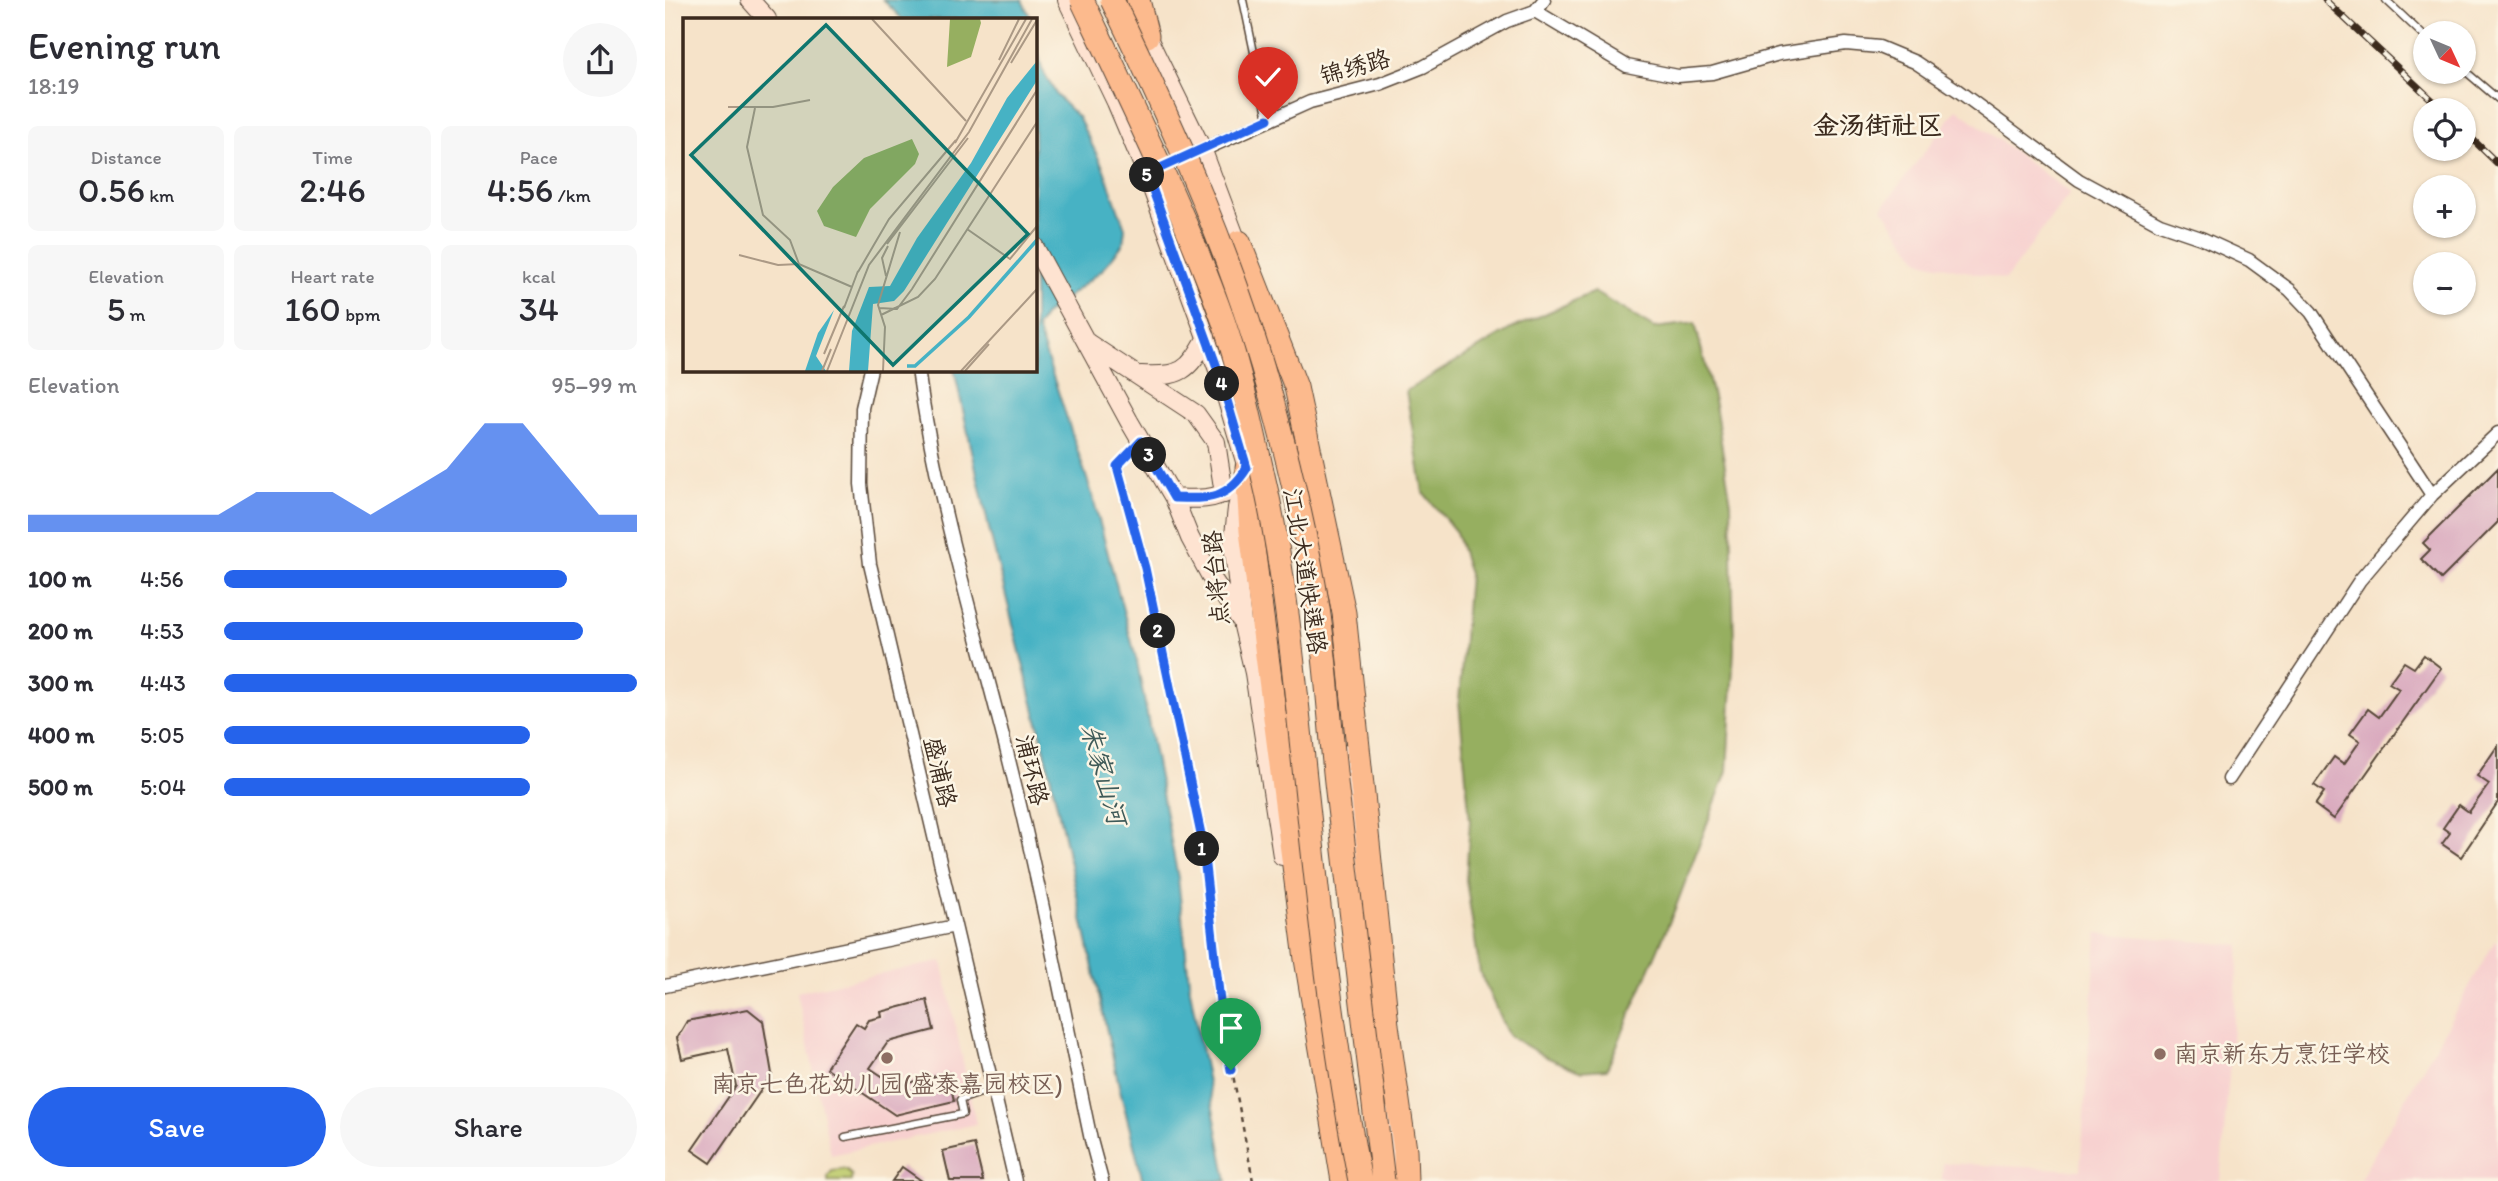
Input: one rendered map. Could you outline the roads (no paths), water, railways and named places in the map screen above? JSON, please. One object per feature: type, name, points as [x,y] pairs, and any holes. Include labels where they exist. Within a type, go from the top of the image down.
[{"type":"highway","name":"江北大道快速路","points":[[1082,0],[1180,215],[1224,323],[1264,482],[1283,583],[1345,1102],[1360,1181]]},
{"type":"highway","name":"江北大道快速路","points":[[1112,0],[1152,83],[1223,251],[1250,324],[1295,494],[1318,609],[1336,787],[1383,1181]]},
{"type":"highway","points":[[1138,0],[1147,36]]},
{"type":"highway","points":[[1239,242],[1296,387],[1344,613],[1387,1025],[1405,1150],[1406,1181]]},
{"type":"highway","points":[[1247,468],[1251,531],[1306,959],[1343,1181]]},
{"type":"main road","points":[[750,0],[766,18]]},
{"type":"main road","points":[[1067,0],[1117,102],[1147,174],[1206,337],[1247,468],[1238,483],[1224,494],[1201,499],[1174,498]]},
{"type":"main road","points":[[1128,0],[1203,151],[1239,242],[1283,400],[1326,592],[1388,1130],[1399,1181]]},
{"type":"main road","points":[[1036,250],[1174,498],[1190,538],[1211,577],[1242,622]]},
{"type":"main road","points":[[1137,375],[1163,376],[1184,370],[1195,358],[1206,337]]},
{"type":"main road","points":[[1085,341],[1196,414],[1216,442],[1224,494]]},
{"type":"main road","name":"点将台路","points":[[1247,468],[1237,509],[1233,544],[1242,622],[1254,673],[1292,931],[1334,1181]]},
{"type":"street","points":[[1544,0],[1535,11],[1627,66],[1678,76],[1712,73],[1779,54],[1846,44],[1879,47],[1915,62],[2079,180],[2160,224],[2201,238],[2249,260],[2290,290],[2311,312],[2431,495]]},
{"type":"street","name":"锦绣路","points":[[1147,174],[1310,102],[1380,84],[1423,67],[1507,21],[1535,11]]},
{"type":"street","name":"盛浦路","points":[[871,371],[862,408],[861,471],[870,564],[1015,1181]]},
{"type":"street","name":"浦环路","points":[[918,371],[927,426],[1012,773],[1102,1181]]},
{"type":"street","points":[[2229,779],[2360,580],[2431,495],[2498,433]]},
{"type":"street","points":[[665,986],[955,926]]},
{"type":"lane","points":[[1243,0],[1268,119]]},
{"type":"lane","points":[[2386,0],[2413,26]]},
{"type":"lane","points":[[2476,80],[2498,99]]},
{"type":"lane","points":[[845,1138],[963,1114],[960,1100],[993,1089]]},
{"type":"water","points":[[883,0],[1022,0],[1031,18],[901,18]]},
{"type":"water","name":"朱家山河","points":[[1036,44],[1042,69],[1057,96],[1078,117],[1103,167],[1125,228],[1123,244],[1102,270],[1045,315],[1037,328],[1092,494],[1137,662],[1178,878],[1190,990],[1227,1181],[1143,1181],[1120,1090],[1045,751],[990,533],[954,371],[1036,371]]},
{"type":"railway","points":[[2325,0],[2430,98]]},
{"type":"railway","points":[[2476,143],[2498,164]]},
{"type":"place","name":"南京新东方烹饪学校","points":[[2160,1054]]},
{"type":"place","name":"南京七色花幼儿园(盛泰嘉园校区)","points":[[887,1058]]},
{"type":"district","name":"金汤街社区","points":[[1878,125]]}]
